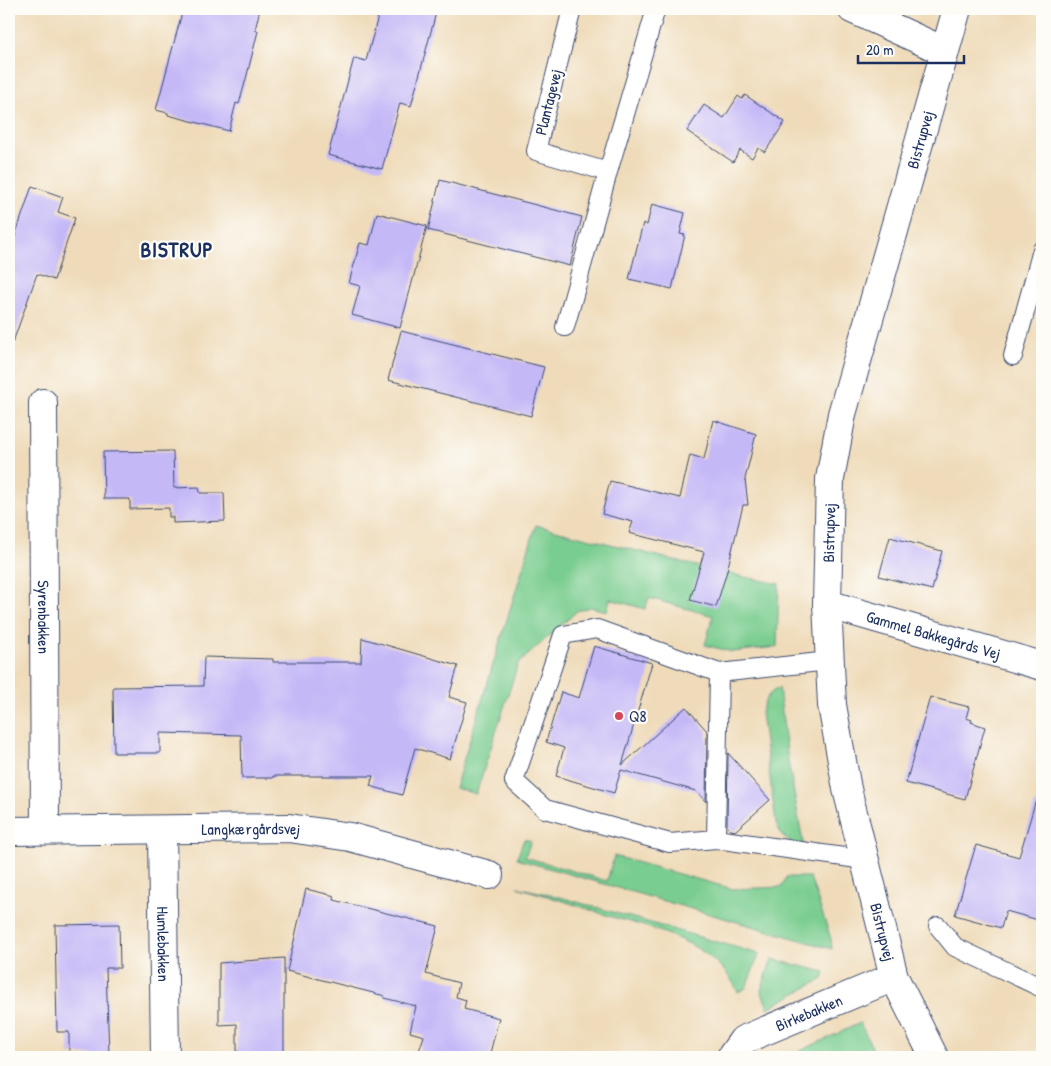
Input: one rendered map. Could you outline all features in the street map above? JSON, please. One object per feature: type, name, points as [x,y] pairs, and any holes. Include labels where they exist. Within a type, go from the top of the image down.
[{"type":"street","points":[[852,9],[944,51]]},
{"type":"street","name":"Bistrupvej","points":[[934,1057],[894,977],[846,789],[832,705],[827,604],[830,480],[842,414],[957,9]]},
{"type":"street","name":"Syrenbakken","points":[[43,403],[45,830]]},
{"type":"street","name":"Gammel Bakkegårds Vej","points":[[827,604],[1042,666]]},
{"type":"street","name":"Langkærgårdsvej","points":[[9,831],[289,828],[350,837],[489,875]]},
{"type":"street","name":"Humlebakken","points":[[162,830],[165,1057]]},
{"type":"street","name":"Birkebakken","points":[[731,1057],[743,1040],[894,977]]},
{"type":"lane","name":"Plantagevej","points":[[572,9],[536,151],[608,172]]},
{"type":"lane","points":[[566,327],[608,172],[656,9]]},
{"type":"lane","points":[[1013,356],[1042,250]]},
{"type":"lane","points":[[829,661],[719,672],[597,629],[563,635],[514,781],[545,809],[670,843],[716,839],[865,860]]},
{"type":"lane","points":[[716,839],[719,672]]},
{"type":"lane","points":[[938,926],[955,947],[1042,988]]},
{"type":"green space","points":[[536,525],[716,571],[779,584],[777,647],[732,652],[705,645],[713,616],[649,598],[645,609],[610,599],[607,611],[590,607],[577,611],[518,664],[476,794],[455,788]]},
{"type":"green space","points":[[779,688],[788,761],[804,847],[786,839],[776,823],[761,713],[767,698]]},
{"type":"green space","points":[[524,839],[531,841],[525,857],[607,881],[614,856],[733,889],[782,887],[786,877],[810,877],[831,939],[832,949],[520,860],[517,858]]},
{"type":"green space","points":[[517,887],[560,897],[759,954],[746,988],[738,992],[728,975],[715,961],[682,940]]},
{"type":"green space","points":[[772,959],[825,972],[823,979],[768,1008],[761,990]]},
{"type":"green space","points":[[860,1023],[877,1057],[787,1057]]},
{"type":"building","points":[[183,9],[260,9],[255,30],[258,31],[246,79],[239,104],[236,103],[229,131],[156,110]]},
{"type":"building","points":[[380,9],[437,9],[411,106],[400,103],[382,169],[328,155],[354,58],[366,61]]},
{"type":"building","points":[[745,95],[785,122],[765,152],[758,148],[752,158],[740,150],[733,162],[687,131],[704,105],[724,118],[738,96],[742,99]]},
{"type":"building","points":[[440,180],[582,217],[570,266],[428,230]]},
{"type":"building","points":[[32,186],[63,197],[58,212],[75,218],[54,280],[37,274],[13,342],[9,341],[9,254]]},
{"type":"building","points":[[652,204],[685,213],[680,234],[685,235],[672,289],[629,279],[643,223],[647,225]]},
{"type":"building","points":[[377,213],[427,226],[400,328],[352,315],[360,286],[349,283],[360,243],[369,245]]},
{"type":"building","points":[[401,331],[544,367],[531,416],[388,380]]},
{"type":"building","points":[[713,420],[756,434],[745,479],[748,505],[743,505],[716,607],[690,600],[704,552],[629,533],[633,522],[602,514],[610,481],[680,498],[690,455],[704,459]]},
{"type":"building","points":[[173,451],[174,488],[199,487],[200,493],[224,493],[225,521],[173,523],[173,517],[169,517],[169,508],[130,509],[130,499],[104,499],[103,452]]},
{"type":"building","points":[[890,537],[942,551],[932,590],[879,576]]},
{"type":"building","points":[[362,638],[458,666],[449,697],[467,702],[450,759],[415,748],[402,795],[370,786],[373,776],[273,776],[273,778],[242,778],[241,735],[160,733],[160,753],[114,753],[113,687],[203,686],[204,657],[273,659],[273,662],[361,662]]},
{"type":"building","points":[[594,646],[652,663],[622,765],[686,707],[707,731],[706,802],[696,791],[621,770],[614,793],[556,776],[564,748],[546,742],[561,692],[579,698]]},
{"type":"building","points":[[930,697],[969,707],[966,718],[985,727],[965,799],[906,783]]},
{"type":"building","points":[[728,753],[770,800],[735,831],[727,826]]},
{"type":"building","points":[[1035,803],[1042,804],[1042,921],[1006,911],[1001,928],[955,915],[976,845],[1019,857]]},
{"type":"building","points":[[306,889],[335,896],[334,900],[438,926],[426,974],[459,983],[456,997],[466,1000],[464,1009],[499,1018],[489,1057],[417,1057],[424,1036],[410,1032],[416,1006],[384,998],[385,996],[287,971]]},
{"type":"building","points":[[119,924],[120,968],[106,968],[109,1055],[69,1054],[69,1032],[57,1032],[55,925]]},
{"type":"building","points":[[284,958],[284,1057],[237,1057],[237,1024],[219,1025],[219,963]]},
{"type":"place","name":"Q8","points":[[619,716]]},
{"type":"district","name":"BISTRUP","points":[[177,250]]}]
